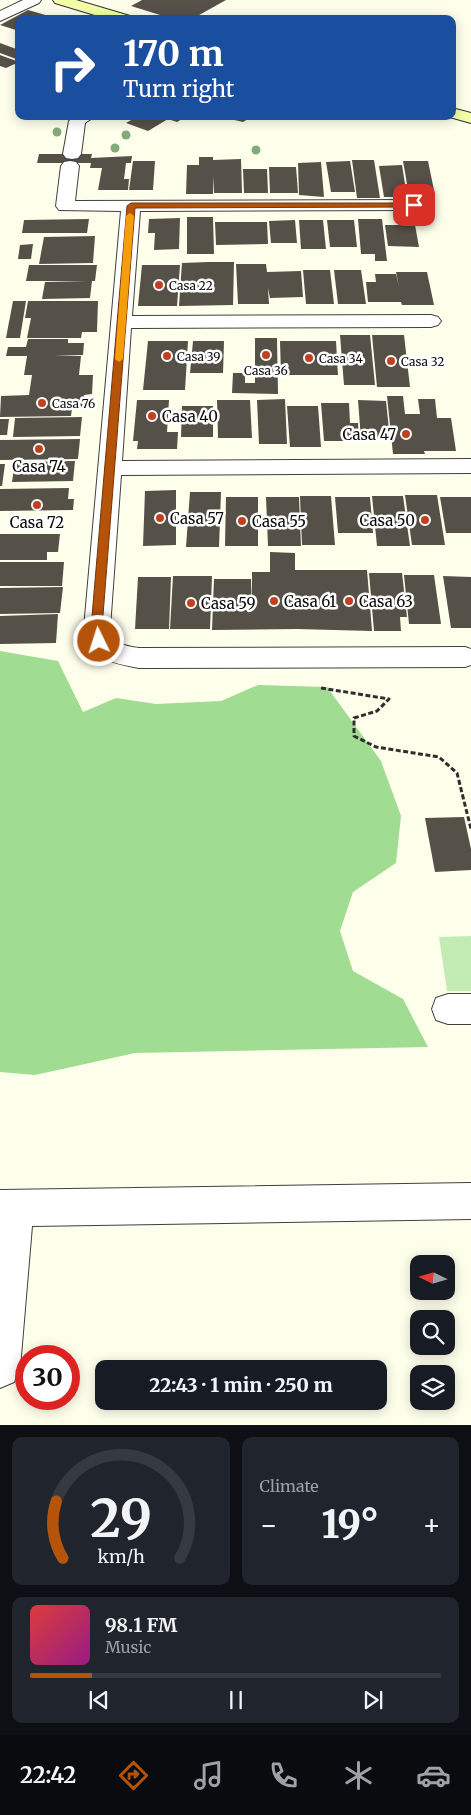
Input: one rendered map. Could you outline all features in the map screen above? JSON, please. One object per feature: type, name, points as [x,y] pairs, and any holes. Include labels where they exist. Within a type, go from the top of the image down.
[{"type":"street","points":[[0,17],[34,0]]},
{"type":"street","points":[[60,0],[111,15]]},
{"type":"street","points":[[456,114],[471,118]]},
{"type":"street","points":[[79,120],[77,121],[65,206],[414,205]]},
{"type":"street","points":[[131,206],[96,628],[99,641],[109,650],[124,656],[139,658],[465,657]]},
{"type":"street","points":[[122,322],[431,321]]},
{"type":"street","points":[[110,468],[471,466]]},
{"type":"street","points":[[0,1368],[7,1208],[471,1201]]},
{"type":"path","points":[[283,658],[290,674],[309,686],[389,699],[377,711],[354,718],[354,736],[376,747],[439,757],[457,773],[471,829]]},
{"type":"path","points":[[466,803],[471,800]]},
{"type":"green space","points":[[0,651],[58,661],[83,712],[116,698],[156,704],[221,701],[258,685],[327,687],[381,761],[401,816],[396,863],[353,892],[340,931],[353,971],[403,999],[428,1047],[135,1053],[35,1075],[0,1072]]},
{"type":"green space","points":[[471,936],[471,991],[447,991],[439,937]]},
{"type":"building","points":[[142,0],[226,0],[199,15],[160,15],[131,6]]},
{"type":"building","points":[[28,10],[46,15],[19,15]]},
{"type":"building","points":[[15,17],[15,30],[0,25]]},
{"type":"building","points":[[0,43],[15,49],[15,59],[0,53]]},
{"type":"building","points":[[0,55],[15,61],[15,64],[6,68],[0,66]]},
{"type":"building","points":[[131,120],[166,120],[148,131],[126,123]]},
{"type":"building","points":[[39,154],[92,154],[91,158],[132,156],[131,163],[126,163],[124,179],[129,179],[128,190],[98,190],[102,168],[90,168],[91,163],[37,163]]},
{"type":"building","points":[[199,157],[213,157],[213,160],[241,159],[242,193],[214,193],[213,176],[213,194],[186,194],[187,165],[199,165]]},
{"type":"building","points":[[352,160],[374,160],[380,198],[357,198]]},
{"type":"building","points":[[133,161],[155,161],[153,190],[129,190]]},
{"type":"building","points":[[350,161],[355,192],[331,192],[326,162]]},
{"type":"building","points":[[403,161],[428,161],[435,195],[409,195]]},
{"type":"building","points":[[321,162],[324,197],[299,195],[298,163]]},
{"type":"building","points":[[402,165],[407,197],[384,197],[379,166]]},
{"type":"building","points":[[269,167],[296,167],[298,193],[270,193]]},
{"type":"building","points":[[243,169],[267,169],[268,193],[244,193]]},
{"type":"building","points":[[187,217],[213,217],[214,254],[187,254]]},
{"type":"building","points":[[180,218],[179,249],[154,250],[155,233],[148,233],[149,219]]},
{"type":"building","points":[[89,219],[87,233],[22,233],[24,220]]},
{"type":"building","points":[[358,219],[382,219],[387,261],[375,261],[375,254],[361,254]]},
{"type":"building","points":[[295,220],[297,243],[271,243],[269,221]]},
{"type":"building","points":[[299,220],[323,220],[326,249],[301,249]]},
{"type":"building","points":[[327,220],[354,220],[357,247],[330,247]]},
{"type":"building","points":[[215,222],[267,222],[268,244],[216,245]]},
{"type":"building","points":[[385,225],[415,225],[419,247],[388,246]]},
{"type":"building","points":[[95,236],[93,263],[39,264],[44,237]]},
{"type":"building","points":[[33,244],[31,259],[18,259],[20,245]]},
{"type":"building","points":[[234,262],[233,305],[179,306],[182,263]]},
{"type":"building","points":[[236,264],[266,264],[267,272],[301,271],[303,297],[270,298],[268,288],[269,304],[238,304]]},
{"type":"building","points":[[29,265],[97,265],[95,281],[92,281],[90,298],[42,299],[45,282],[86,281],[26,281]]},
{"type":"building","name":"Casa 22","points":[[142,265],[180,265],[177,306],[138,306]]},
{"type":"building","points":[[303,270],[330,270],[334,304],[306,304]]},
{"type":"building","points":[[334,270],[361,270],[366,304],[338,304]]},
{"type":"building","points":[[396,272],[427,272],[434,305],[368,302],[366,282],[376,282],[375,274],[396,274],[399,287]]},
{"type":"building","points":[[13,301],[26,301],[20,338],[6,338]]},
{"type":"building","points":[[28,301],[98,301],[97,332],[82,332],[81,338],[27,338],[31,318],[25,318]]},
{"type":"building","points":[[340,335],[370,335],[375,385],[344,385]]},
{"type":"building","name":"Casa 32","points":[[372,335],[404,335],[410,387],[377,387]]},
{"type":"building","name":"Casa 36","points":[[255,338],[277,338],[278,394],[232,393],[233,373],[245,373],[245,383],[255,383]]},
{"type":"building","points":[[28,339],[68,339],[68,343],[84,343],[83,355],[54,355],[81,356],[79,375],[93,375],[92,394],[84,395],[83,407],[72,408],[71,416],[0,417],[1,396],[29,395],[32,375],[24,375],[27,356],[6,356],[8,347],[26,347]]},
{"type":"building","name":"Casa 39","points":[[148,341],[188,341],[185,390],[143,390]]},
{"type":"building","points":[[193,341],[224,341],[223,373],[190,373]]},
{"type":"building","name":"Casa 34","points":[[280,341],[336,341],[338,375],[281,375]]},
{"type":"building","points":[[387,396],[403,396],[405,414],[420,414],[418,399],[435,399],[437,418],[451,418],[456,451],[424,451],[425,454],[393,454]]},
{"type":"building","points":[[285,399],[287,444],[259,444],[257,400]]},
{"type":"building","name":"Casa 40","points":[[137,400],[169,400],[167,432],[178,432],[177,449],[137,449],[138,441],[133,441]]},
{"type":"building","points":[[217,400],[250,400],[252,438],[218,438]]},
{"type":"building","points":[[358,400],[386,401],[390,439],[361,439]]},
{"type":"building","points":[[321,403],[349,403],[350,423],[358,423],[359,441],[324,441]]},
{"type":"building","points":[[182,406],[213,406],[213,437],[181,437]]},
{"type":"building","points":[[287,406],[318,406],[321,447],[290,447]]},
{"type":"building","points":[[82,417],[80,436],[13,437],[15,418]]},
{"type":"building","points":[[0,419],[9,419],[7,435],[0,435]]},
{"type":"building","name":"Casa 74","points":[[80,439],[78,459],[0,460],[0,440]]},
{"type":"building","points":[[75,461],[73,481],[12,482],[15,462]]},
{"type":"building","points":[[0,464],[5,464],[2,486],[0,486]]},
{"type":"building","name":"Casa 72","points":[[69,488],[68,499],[74,499],[73,510],[0,511],[0,489]]},
{"type":"building","name":"Casa 57","points":[[176,490],[176,545],[143,546],[145,491]]},
{"type":"building","points":[[190,492],[221,492],[219,547],[186,547]]},
{"type":"building","name":"Casa 50","points":[[405,495],[437,495],[445,545],[412,545]]},
{"type":"building","points":[[300,496],[331,496],[335,545],[302,545]]},
{"type":"building","points":[[372,496],[403,496],[410,546],[377,546]]},
{"type":"building","name":"Casa 55","points":[[226,497],[258,497],[258,546],[225,546]]},
{"type":"building","points":[[266,497],[299,497],[301,546],[268,546]]},
{"type":"building","points":[[335,497],[370,497],[373,533],[338,533]]},
{"type":"building","points":[[440,497],[471,497],[471,533],[446,533]]},
{"type":"building","points":[[0,534],[60,534],[58,552],[47,552],[47,560],[0,560]]},
{"type":"building","points":[[270,552],[295,553],[295,570],[367,570],[372,631],[297,629],[212,630],[214,579],[251,579],[252,609],[252,572],[270,572]]},
{"type":"building","points":[[0,562],[64,562],[62,586],[0,586]]},
{"type":"building","points":[[369,573],[402,573],[407,617],[400,617],[401,631],[374,631]]},
{"type":"building","points":[[404,575],[434,575],[441,624],[409,624]]},
{"type":"building","name":"Casa 59","points":[[173,576],[212,576],[210,629],[170,629]]},
{"type":"building","points":[[443,576],[471,577],[471,628],[451,628]]},
{"type":"building","points":[[138,577],[171,577],[169,629],[135,629]]},
{"type":"building","points":[[63,587],[60,613],[0,614],[0,588]]},
{"type":"building","points":[[58,614],[56,643],[0,644],[0,616]]},
{"type":"building","points":[[464,817],[471,849],[471,870],[435,872],[425,818]]},
{"type":"slow traffic","points":[[119,359],[130,216]]},
{"type":"place","name":"Casa 22","points":[[159,285]]},
{"type":"place","name":"Casa 36","points":[[266,355]]},
{"type":"place","name":"Casa 39","points":[[167,356]]},
{"type":"place","name":"Casa 34","points":[[309,358]]},
{"type":"place","name":"Casa 32","points":[[391,361]]},
{"type":"place","name":"Casa 76","points":[[42,403]]},
{"type":"place","name":"Casa 40","points":[[152,416]]},
{"type":"place","name":"Casa 47","points":[[406,434]]},
{"type":"place","name":"Casa 74","points":[[39,449]]},
{"type":"place","name":"Casa 72","points":[[37,505]]},
{"type":"place","name":"Casa 57","points":[[160,518]]},
{"type":"place","name":"Casa 50","points":[[425,520]]},
{"type":"place","name":"Casa 55","points":[[242,521]]},
{"type":"place","name":"Casa 61","points":[[274,601]]},
{"type":"place","name":"Casa 63","points":[[349,601]]},
{"type":"place","name":"Casa 59","points":[[191,603]]},
{"type":"route","points":[[99,641],[96,628],[131,206],[414,205]]}]
